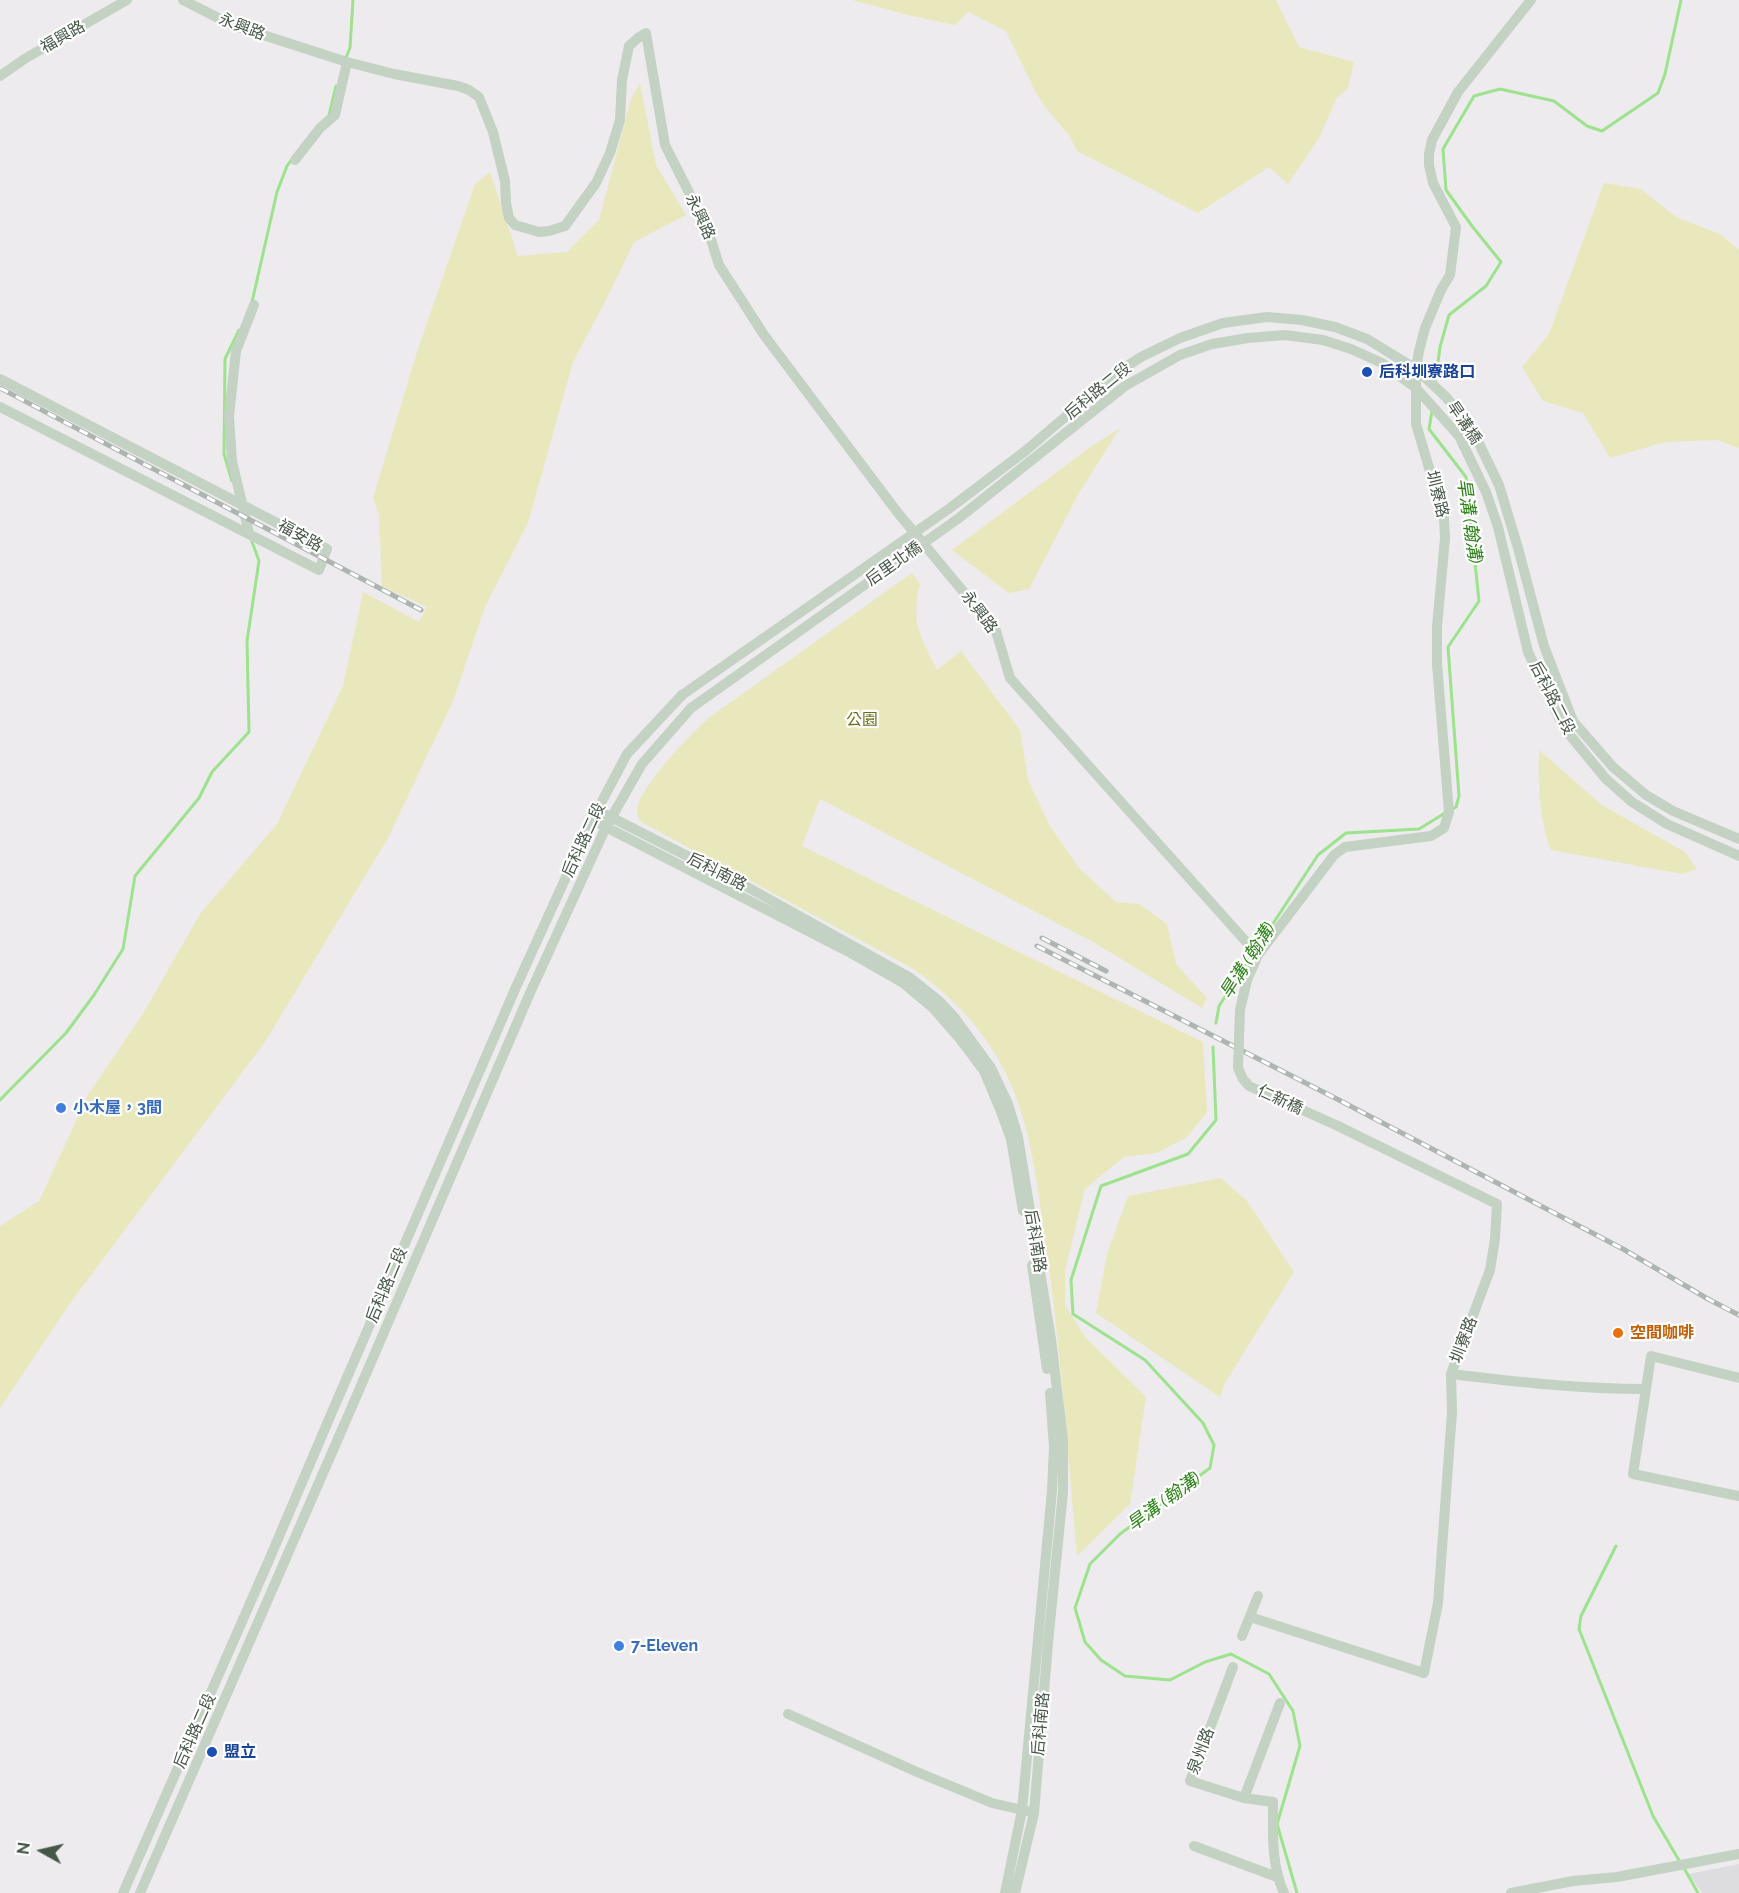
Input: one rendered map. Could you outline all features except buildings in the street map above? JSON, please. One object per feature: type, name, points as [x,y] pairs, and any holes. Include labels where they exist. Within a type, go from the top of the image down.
[{"type":"street","name":"福興路","points":[[0,76],[26,58],[127,0]]},
{"type":"street","name":"永興路","points":[[183,0],[232,25],[347,62],[469,90],[478,97],[493,132],[505,181],[509,218],[515,225],[526,230],[549,231],[565,226],[596,183],[610,153],[620,120],[622,80],[629,46],[646,33],[664,146],[708,230],[719,265],[764,334],[897,513],[996,630],[1010,678],[1258,955]]},
{"type":"street","name":"圳寮路","points":[[1258,955],[1334,855],[1345,847],[1431,836],[1444,828],[1449,812],[1437,664],[1437,627],[1445,538],[1444,518],[1416,424],[1416,369],[1425,328],[1450,275],[1456,228],[1433,183],[1429,154],[1432,140],[1458,92],[1531,0]]},
{"type":"street","points":[[295,160],[320,128],[335,115],[347,62]]},
{"type":"street","points":[[249,533],[232,461],[229,416],[236,351],[254,305]]},
{"type":"street","name":"后科路二段","points":[[1024,452],[1118,372],[1141,357],[1180,338],[1223,323],[1267,317],[1302,320],[1335,327],[1367,339],[1416,369]]},
{"type":"street","name":"后科路二段","points":[[1092,412],[1125,386],[1180,355],[1212,344],[1285,335],[1323,340],[1351,349],[1382,363],[1416,388]]},
{"type":"street","name":"旱溝橋","points":[[1416,369],[1446,397],[1472,429],[1499,485]]},
{"type":"street","name":"福安路","points":[[0,379],[327,549],[319,570],[0,407]]},
{"type":"street","name":"旱溝橋","points":[[1416,388],[1459,436],[1486,492]]},
{"type":"street","name":"后里北橋","points":[[691,708],[959,518],[1092,412]]},
{"type":"street","name":"后里北橋","points":[[682,695],[950,508],[1024,452]]},
{"type":"street","name":"后科路二段","points":[[1499,485],[1544,646],[1573,721],[1613,767],[1646,795],[1673,811],[1739,839]]},
{"type":"street","name":"后科路二段","points":[[1486,492],[1508,566],[1528,652],[1564,728],[1606,779],[1632,802],[1667,824],[1739,856]]},
{"type":"street","name":"后科路二段","points":[[123,1893],[265,1571],[516,987],[594,815],[627,754],[682,695]]},
{"type":"street","name":"后科路二段","points":[[140,1893],[530,993],[608,822],[642,764],[691,708]]},
{"type":"street","name":"后科南路","points":[[594,815],[909,977],[939,1001],[954,1017],[991,1068],[1008,1104],[1018,1137],[1051,1339],[1063,1440],[1064,1492],[1048,1642],[1034,1813],[1015,1893]]},
{"type":"street","name":"后科南路","points":[[737,888],[903,983],[933,1008],[984,1071],[1011,1139],[1051,1395],[1054,1447],[1052,1491],[1022,1810],[1005,1893]]},
{"type":"street","name":"仁新橋","points":[[1258,955],[1247,980],[1240,1010],[1238,1068],[1243,1079],[1249,1086],[1338,1126]]},
{"type":"street","name":"圳寮路","points":[[1338,1126],[1497,1204],[1490,1270],[1451,1374],[1506,1381],[1646,1389]]},
{"type":"street","points":[[454,1131],[469,1135]]},
{"type":"street","points":[[1739,1378],[1651,1356],[1633,1474],[1739,1496]]},
{"type":"street","points":[[1250,1617],[1424,1672],[1438,1604],[1452,1412],[1451,1374]]},
{"type":"street","points":[[329,1419],[344,1425]]},
{"type":"street","points":[[1242,1636],[1258,1596]]},
{"type":"street","name":"泉州路","points":[[1233,1667],[1190,1781],[1244,1798],[1273,1802],[1273,1856],[1277,1877],[1284,1893]]},
{"type":"street","points":[[1244,1798],[1280,1703]]},
{"type":"street","points":[[788,1714],[992,1803],[1034,1813]]},
{"type":"street","points":[[170,1788],[183,1794]]},
{"type":"street","points":[[1194,1846],[1277,1877]]},
{"type":"street","points":[[1511,1893],[1739,1854]]},
{"type":"shaded area","points":[[1739,1864],[1739,1893],[1702,1893],[1689,1874]]},
{"type":"green space","points":[[852,0],[1276,0],[1299,47],[1354,62],[1348,88],[1336,99],[1319,138],[1288,184],[1269,167],[1198,213],[1077,151],[1069,135],[1036,93],[1006,31],[968,12],[955,25]]},
{"type":"green space","points":[[640,83],[656,165],[686,215],[634,242],[573,362],[528,523],[485,607],[453,701],[388,838],[265,1042],[71,1302],[0,1408],[0,1226],[39,1201],[88,1095],[144,1012],[200,914],[277,824],[343,686],[363,592],[419,622],[427,607],[382,586],[379,515],[373,498],[417,352],[475,184],[490,172],[518,256],[567,252],[599,220],[631,99]]},
{"type":"green space","points":[[1604,183],[1641,189],[1676,217],[1720,234],[1739,250],[1739,448],[1717,440],[1665,442],[1610,458],[1583,413],[1543,401],[1522,367],[1549,334]]},
{"type":"green space","points":[[1120,428],[1079,493],[1029,589],[1009,593],[952,550],[1092,446]]},
{"type":"green space","name":"公園","points":[[912,573],[920,584],[916,609],[919,629],[937,670],[961,651],[1020,730],[1028,780],[1050,826],[1079,868],[1116,902],[1139,904],[1167,924],[1176,964],[1207,998],[1202,1008],[1093,942],[820,799],[802,846],[1203,1042],[1207,1112],[1187,1137],[1157,1153],[1124,1157],[1085,1189],[1065,1270],[1065,1305],[1086,1338],[1146,1397],[1130,1504],[1077,1556],[1059,1349],[1038,1189],[1022,1115],[1001,1063],[980,1032],[956,1004],[912,968],[643,823],[637,814],[640,801],[656,775],[710,717]]},
{"type":"green space","points":[[1539,750],[1602,805],[1685,852],[1697,869],[1682,874],[1551,850],[1540,801]]},
{"type":"green space","points":[[1221,1178],[1247,1201],[1294,1272],[1225,1383],[1220,1397],[1096,1313],[1107,1254],[1128,1196]]},
{"type":"waterway","points":[[345,60],[350,48],[353,0]]},
{"type":"waterway","name":"旱溝 (翰溝)","points":[[1435,384],[1440,347],[1449,315],[1486,286],[1501,262],[1446,190],[1443,149],[1474,96],[1500,89],[1554,101],[1587,126],[1602,131],[1658,93],[1665,74],[1681,0]]},
{"type":"waterway","points":[[329,115],[336,86]]},
{"type":"waterway","points":[[252,302],[277,192],[292,159]]},
{"type":"waterway","points":[[232,481],[224,454],[225,359],[239,330]]},
{"type":"waterway","name":"旱溝 (翰溝)","points":[[1432,411],[1429,429],[1466,477],[1479,601],[1448,647],[1459,796],[1456,807],[1451,810]]},
{"type":"waterway","points":[[0,1100],[66,1033],[94,995],[123,949],[135,876],[199,798],[212,772],[249,732],[247,641],[259,561],[251,539]]},
{"type":"waterway","name":"旱溝 (翰溝)","points":[[1257,948],[1318,855],[1346,833],[1419,829],[1445,813]]},
{"type":"waterway","name":"旱溝 (翰溝)","points":[[1216,1023],[1219,1006],[1253,954]]},
{"type":"waterway","name":"旱溝 (翰溝)","points":[[1213,1047],[1216,1120],[1188,1154],[1101,1186],[1071,1280],[1073,1314],[1145,1360],[1203,1423],[1214,1445],[1210,1468],[1120,1534],[1090,1564],[1075,1608],[1085,1642],[1101,1660],[1125,1676],[1170,1680],[1205,1662],[1231,1654],[1269,1674],[1293,1711],[1300,1746],[1277,1824],[1297,1893]]},
{"type":"waterway","points":[[1616,1546],[1581,1616],[1579,1629],[1653,1816],[1680,1862]]},
{"type":"waterway","points":[[1684,1868],[1698,1893]]},
{"type":"railway","points":[[0,388],[421,610]]},
{"type":"railway","points":[[1042,938],[1106,971]]},
{"type":"railway","points":[[1037,946],[1337,1099],[1623,1249],[1739,1315]]},
{"type":"place","name":"后科圳寮路口","points":[[1367,372]]},
{"type":"place","name":"小木屋，3間","points":[[61,1108]]},
{"type":"place","name":"空間咖啡","points":[[1618,1333]]},
{"type":"place","name":"7-Eleven","points":[[619,1646]]},
{"type":"place","name":"盟立","points":[[212,1752]]}]
